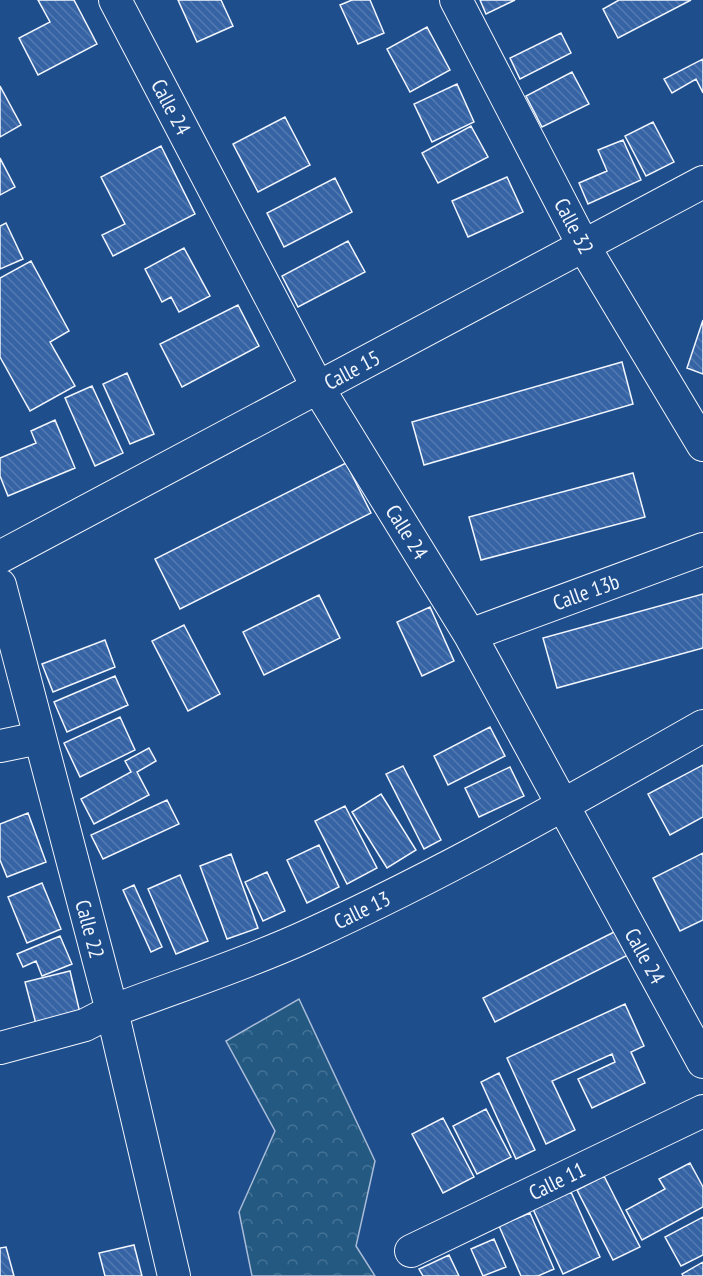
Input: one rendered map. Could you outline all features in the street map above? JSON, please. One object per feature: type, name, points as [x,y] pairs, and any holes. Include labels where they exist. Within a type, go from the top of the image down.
[{"type":"street","name":"Calle 24","points":[[115,0],[318,388],[470,635],[703,1062]]},
{"type":"street","name":"Calle 32","points":[[456,0],[583,245],[703,445]]},
{"type":"street","name":"Calle 15","points":[[0,557],[703,182]]},
{"type":"street","name":"Calle 13b","points":[[470,635],[703,549]]},
{"type":"street","name":"Calle 22","points":[[0,585],[112,1011],[174,1276]]},
{"type":"street","name":"Calle 13","points":[[0,1048],[84,1025],[112,1011],[305,937],[438,873],[563,806],[703,726]]},
{"type":"street","points":[[0,746],[39,738]]},
{"type":"street","name":"Calle 11","points":[[411,1251],[703,1111]]},
{"type":"green space","points":[[299,999],[375,1161],[356,1246],[375,1276],[252,1276],[239,1212],[275,1131],[226,1041]]},
{"type":"building","points":[[38,0],[74,0],[97,44],[38,75],[19,38],[50,22]]},
{"type":"building","points":[[178,0],[221,0],[233,26],[197,42]]},
{"type":"building","points":[[352,0],[370,0],[384,33],[358,44],[340,5]]},
{"type":"building","points":[[480,0],[515,0],[486,14]]},
{"type":"building","points":[[619,0],[691,0],[618,38],[603,9]]},
{"type":"building","points":[[427,27],[450,70],[410,92],[387,49]]},
{"type":"building","points":[[561,33],[571,53],[520,79],[510,58]]},
{"type":"building","points":[[703,59],[703,93],[696,79],[672,93],[664,79]]},
{"type":"building","points":[[572,72],[589,104],[542,127],[526,96]]},
{"type":"building","points":[[457,84],[474,122],[432,142],[414,104]]},
{"type":"building","points":[[0,86],[21,125],[0,137]]},
{"type":"building","points":[[285,117],[310,165],[258,192],[233,144]]},
{"type":"building","points":[[653,122],[674,162],[646,176],[625,136]]},
{"type":"building","points":[[471,126],[488,157],[438,183],[422,153]]},
{"type":"building","points":[[623,140],[641,180],[588,204],[579,183],[607,171],[598,150]]},
{"type":"building","points":[[161,146],[195,214],[113,256],[102,235],[125,224],[101,177]]},
{"type":"building","points":[[0,158],[15,187],[0,195]]},
{"type":"building","points":[[507,177],[523,212],[468,237],[452,201]]},
{"type":"building","points":[[335,178],[352,212],[284,247],[267,213]]},
{"type":"building","points":[[6,223],[23,259],[0,269],[0,226]]},
{"type":"building","points":[[348,241],[365,272],[298,307],[282,276]]},
{"type":"building","points":[[184,248],[210,296],[179,312],[171,297],[162,302],[145,269]]},
{"type":"building","points":[[31,261],[69,331],[50,342],[75,386],[30,411],[0,357],[0,278]]},
{"type":"building","points":[[238,305],[259,346],[182,387],[160,344]]},
{"type":"building","points":[[703,320],[703,374],[687,368]]},
{"type":"building","points":[[622,362],[633,404],[424,465],[412,422]]},
{"type":"building","points":[[127,373],[154,434],[130,444],[103,384]]},
{"type":"building","points":[[92,386],[123,453],[95,466],[65,398]]},
{"type":"building","points":[[55,420],[75,468],[8,496],[0,476],[0,458],[36,443],[31,431]]},
{"type":"building","points":[[346,463],[371,513],[180,609],[155,559]]},
{"type":"building","points":[[633,473],[645,517],[481,560],[469,517]]},
{"type":"building","points":[[703,594],[703,648],[557,688],[543,638]]},
{"type":"building","points":[[319,595],[340,638],[264,675],[243,632]]},
{"type":"building","points":[[430,607],[454,661],[422,676],[397,622]]},
{"type":"building","points":[[184,625],[220,694],[188,711],[152,641]]},
{"type":"building","points":[[105,640],[115,667],[53,692],[42,664]]},
{"type":"building","points":[[115,676],[128,705],[67,732],[54,702]]},
{"type":"building","points":[[120,717],[135,750],[80,777],[64,743]]},
{"type":"building","points":[[490,727],[505,756],[448,785],[434,756]]},
{"type":"building","points":[[149,748],[156,761],[137,772],[149,795],[94,824],[81,799],[131,772],[125,761]]},
{"type":"building","points":[[703,765],[703,817],[670,835],[648,794]]},
{"type":"building","points":[[403,766],[441,840],[424,849],[386,774]]},
{"type":"building","points":[[510,767],[524,796],[479,817],[465,788]]},
{"type":"building","points":[[381,794],[416,850],[387,868],[352,812]]},
{"type":"building","points":[[167,800],[179,824],[103,859],[91,835]]},
{"type":"building","points":[[345,806],[377,868],[347,884],[315,821]]},
{"type":"building","points":[[28,813],[46,862],[7,877],[0,860],[0,824]]},
{"type":"building","points":[[319,845],[339,887],[307,903],[287,860]]},
{"type":"building","points":[[703,853],[703,920],[680,931],[653,878]]},
{"type":"building","points":[[231,854],[258,928],[227,939],[200,866]]},
{"type":"building","points":[[267,872],[285,911],[263,921],[245,882]]},
{"type":"building","points":[[180,875],[208,941],[176,954],[148,889]]},
{"type":"building","points":[[42,883],[61,929],[27,943],[8,897]]},
{"type":"building","points":[[134,885],[162,947],[151,952],[123,890]]},
{"type":"building","points":[[618,930],[630,954],[495,1022],[483,998]]},
{"type":"building","points":[[60,936],[72,964],[42,976],[36,961],[23,967],[17,954]]},
{"type":"building","points":[[70,971],[80,1013],[36,1024],[25,982]]},
{"type":"building","points":[[625,1004],[644,1046],[631,1052],[645,1083],[592,1108],[578,1079],[615,1062],[612,1054],[552,1081],[575,1130],[546,1144],[507,1058]]},
{"type":"building","points":[[499,1073],[535,1150],[516,1159],[481,1082]]},
{"type":"building","points":[[486,1109],[511,1157],[477,1174],[453,1126]]},
{"type":"building","points":[[443,1118],[474,1177],[443,1193],[412,1134]]},
{"type":"building","points":[[690,1163],[703,1187],[703,1207],[642,1240],[626,1210],[665,1189],[659,1179]]},
{"type":"building","points":[[604,1176],[640,1247],[613,1260],[577,1190]]},
{"type":"building","points":[[571,1192],[600,1257],[563,1274],[533,1209]]},
{"type":"building","points":[[530,1213],[554,1269],[538,1276],[521,1276],[499,1226]]},
{"type":"building","points":[[703,1217],[703,1255],[681,1266],[665,1237]]},
{"type":"building","points":[[494,1239],[506,1267],[483,1276],[471,1249]]},
{"type":"building","points":[[134,1245],[142,1276],[105,1276],[99,1253]]},
{"type":"building","points":[[6,1247],[14,1276],[0,1276],[0,1248]]},
{"type":"building","points":[[449,1255],[459,1276],[423,1276],[419,1269]]},
{"type":"building","points":[[703,1262],[703,1276],[683,1276],[682,1274]]}]
